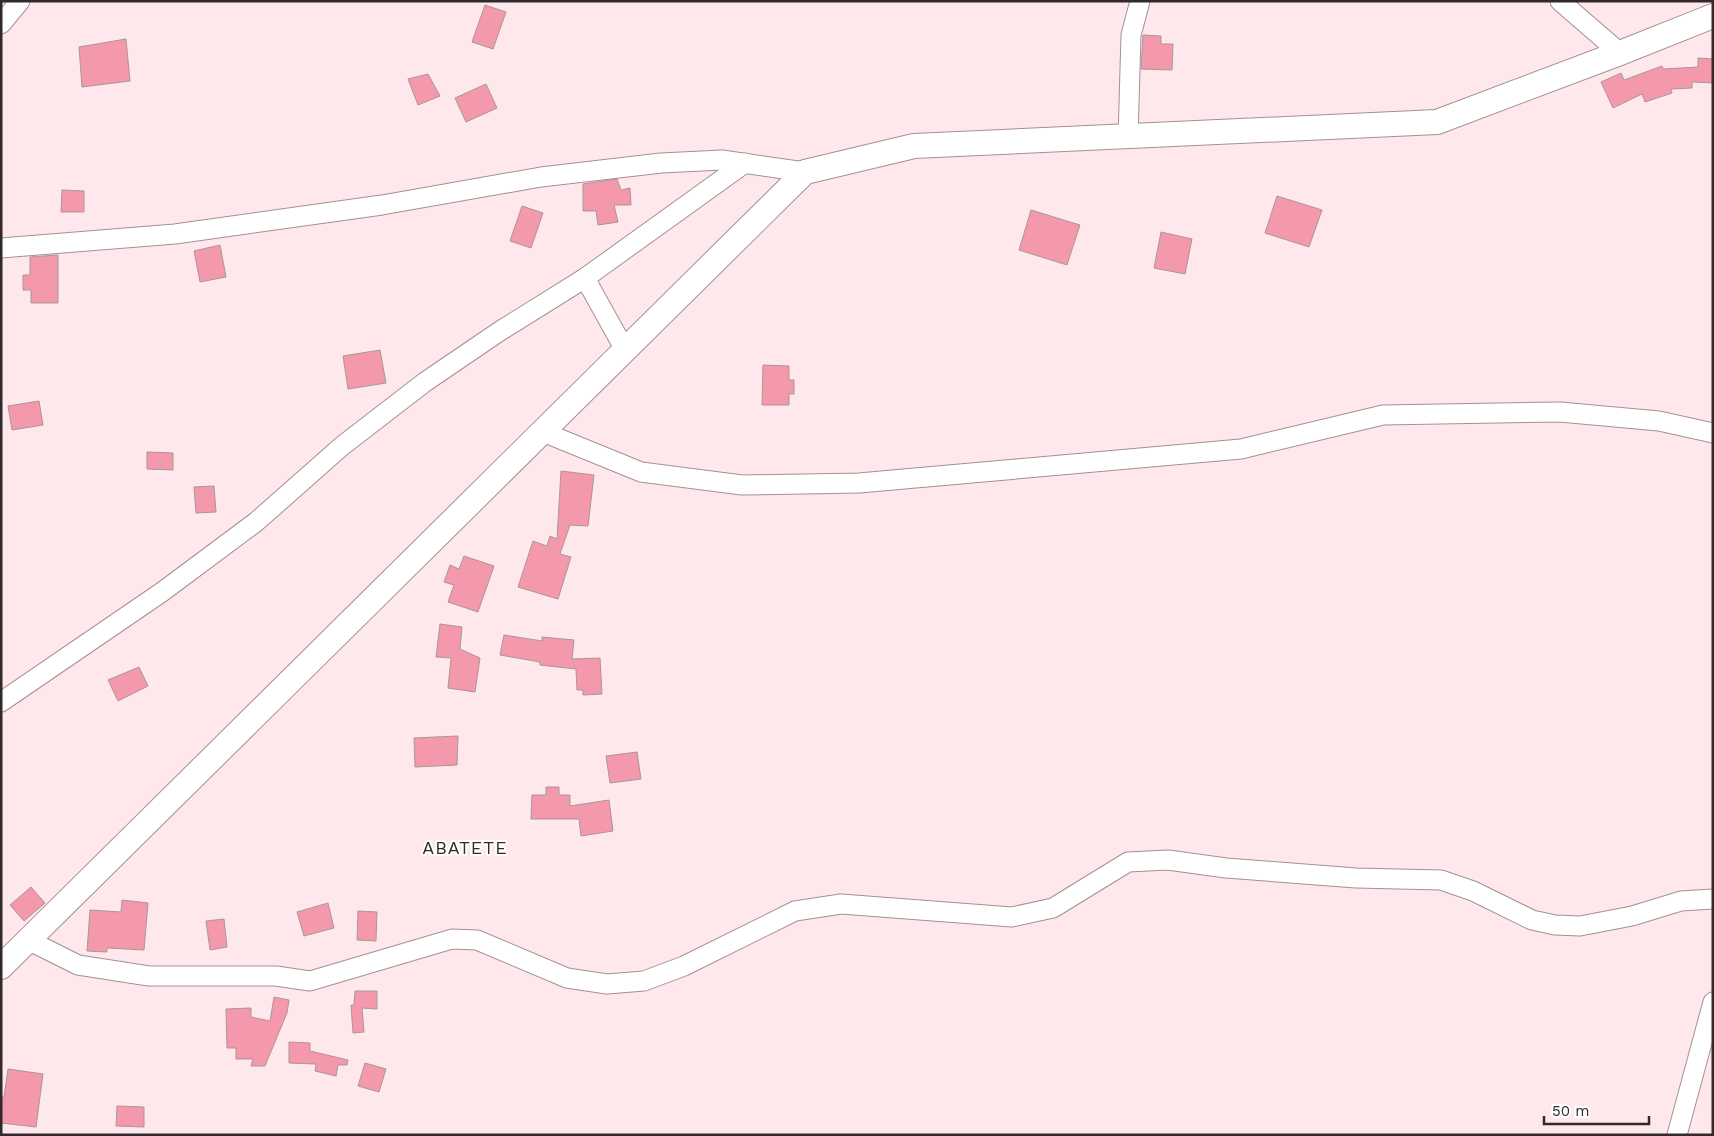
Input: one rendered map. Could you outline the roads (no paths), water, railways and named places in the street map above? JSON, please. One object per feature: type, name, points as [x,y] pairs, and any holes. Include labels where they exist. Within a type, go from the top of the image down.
[{"type":"main road","points":[[1,967],[804,172],[914,146],[1128,138],[1437,122],[1713,16]]},
{"type":"street","points":[[1,24],[20,1]]},
{"type":"street","points":[[1128,138],[1131,35],[1140,1]]},
{"type":"street","points":[[1560,1],[1620,53]]},
{"type":"street","points":[[1,248],[175,234],[382,205],[541,177],[652,164],[722,160],[804,172]]},
{"type":"street","points":[[1,702],[178,580],[256,522],[342,446],[425,382],[500,331],[585,278],[745,163]]},
{"type":"street","points":[[585,278],[626,350]]},
{"type":"street","points":[[543,432],[641,472],[742,485],[859,483],[1241,449],[1383,415],[1560,412],[1659,421],[1713,433]]},
{"type":"street","points":[[28,940],[78,965],[140,974],[276,976],[310,981],[452,939],[477,940],[566,978],[607,984],[644,981],[684,966],[795,911],[840,904],[1012,917],[1053,908],[1128,862],[1168,860],[1226,868],[1356,878],[1441,880],[1473,891],[1532,920],[1555,925],[1580,926],[1632,916],[1681,901],[1713,899]]},
{"type":"street","points":[[1677,1135],[1713,1002]]},
{"type":"district","name":"ABATETE","points":[[465,848]]}]
